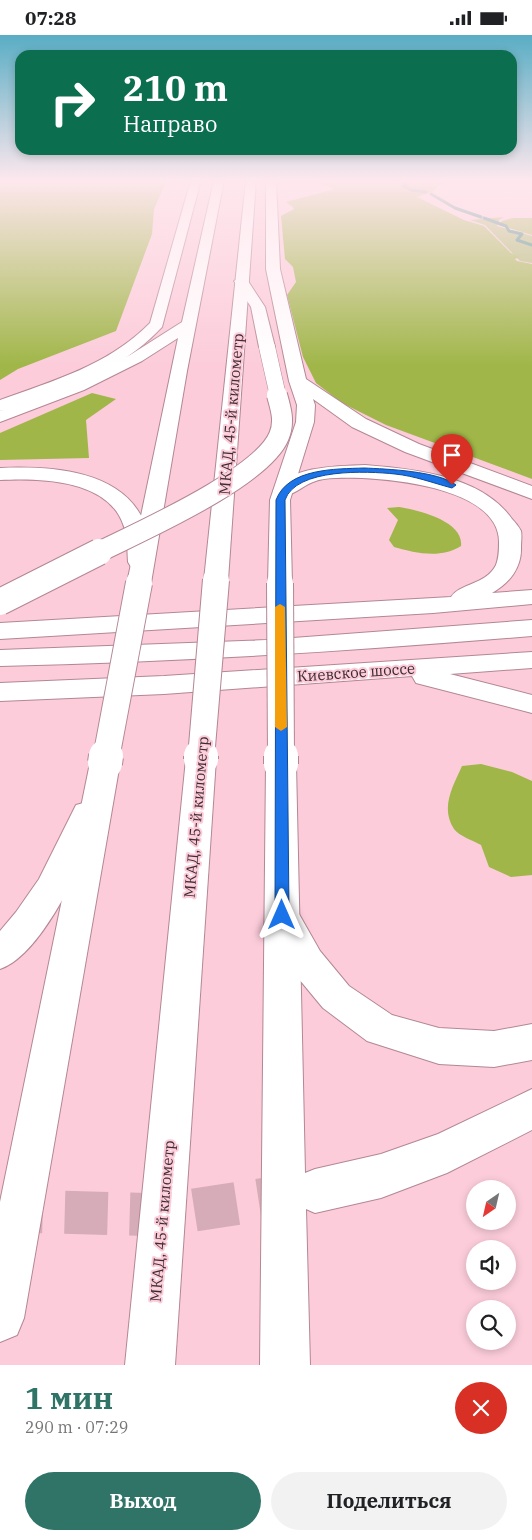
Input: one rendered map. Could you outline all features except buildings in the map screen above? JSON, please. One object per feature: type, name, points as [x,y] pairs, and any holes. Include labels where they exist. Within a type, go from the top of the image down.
[{"type":"main road","points":[[0,406],[96,369],[146,338],[157,324],[179,242]]},
{"type":"main road","points":[[0,1318],[206,242]]},
{"type":"main road","name":"МКАД, 45-й километр","points":[[150,1365],[245,242]]},
{"type":"main road","points":[[272,242],[272,269],[298,381],[306,405],[305,422],[280,500],[285,1365]]},
{"type":"main road","points":[[0,602],[205,499],[260,461],[279,437],[283,420],[258,307],[242,275]]},
{"type":"main road","points":[[0,417],[78,386],[136,358],[189,324]]},
{"type":"main road","points":[[298,381],[359,423],[412,448],[532,493]]},
{"type":"main road","points":[[283,491],[294,483],[311,476],[327,473],[364,470],[395,472],[424,477],[452,485],[477,496],[494,509],[506,522],[512,538],[512,553],[507,568],[496,582],[475,593],[433,606]]},
{"type":"main road","points":[[0,474],[43,473],[71,478],[111,495],[125,506],[134,522],[138,545],[140,582]]},
{"type":"main road","points":[[0,631],[433,606],[532,597]]},
{"type":"main road","name":"Киевское шоссе","points":[[0,658],[80,657],[360,643],[532,629]]},
{"type":"main road","name":"Киевское шоссе","points":[[30,691],[164,685],[532,660]]},
{"type":"main road","points":[[384,670],[459,684],[532,704]]},
{"type":"main road","points":[[0,692],[30,691]]},
{"type":"main road","points":[[0,696],[30,691]]},
{"type":"main road","points":[[0,954],[15,939],[50,894],[76,840],[105,767]]},
{"type":"main road","points":[[282,915],[306,962],[336,997],[381,1029],[440,1046],[494,1049],[532,1042]]},
{"type":"main road","points":[[315,1191],[381,1176],[447,1152],[532,1109]]},
{"type":"green space","points":[[0,242],[149,242],[116,331],[18,369],[0,380]]},
{"type":"green space","points":[[283,242],[500,242],[511,253],[520,257],[515,259],[517,261],[532,264],[532,479],[386,425],[342,403],[316,383],[303,357],[287,295],[296,282],[293,267],[285,259]]},
{"type":"green space","points":[[502,242],[532,242],[532,263],[520,261]]},
{"type":"green space","points":[[92,393],[116,399],[86,420],[89,458],[0,460],[0,433]]},
{"type":"green space","points":[[399,507],[428,514],[448,523],[460,537],[461,546],[437,554],[419,553],[394,547],[389,540],[398,520],[387,508]]},
{"type":"green space","points":[[481,764],[512,772],[532,781],[532,875],[511,877],[489,867],[481,845],[459,834],[450,821],[448,813],[449,797],[462,766]]},
{"type":"waterway","points":[[523,242],[532,245]]},
{"type":"tunnel","points":[[0,1208],[19,1211],[162,1215],[299,1194]]},
{"type":"slow traffic","points":[[280,607],[281,727]]},
{"type":"route","points":[[282,915],[280,500],[283,491],[294,483],[311,476],[335,471],[395,472],[424,477],[452,485]]}]
